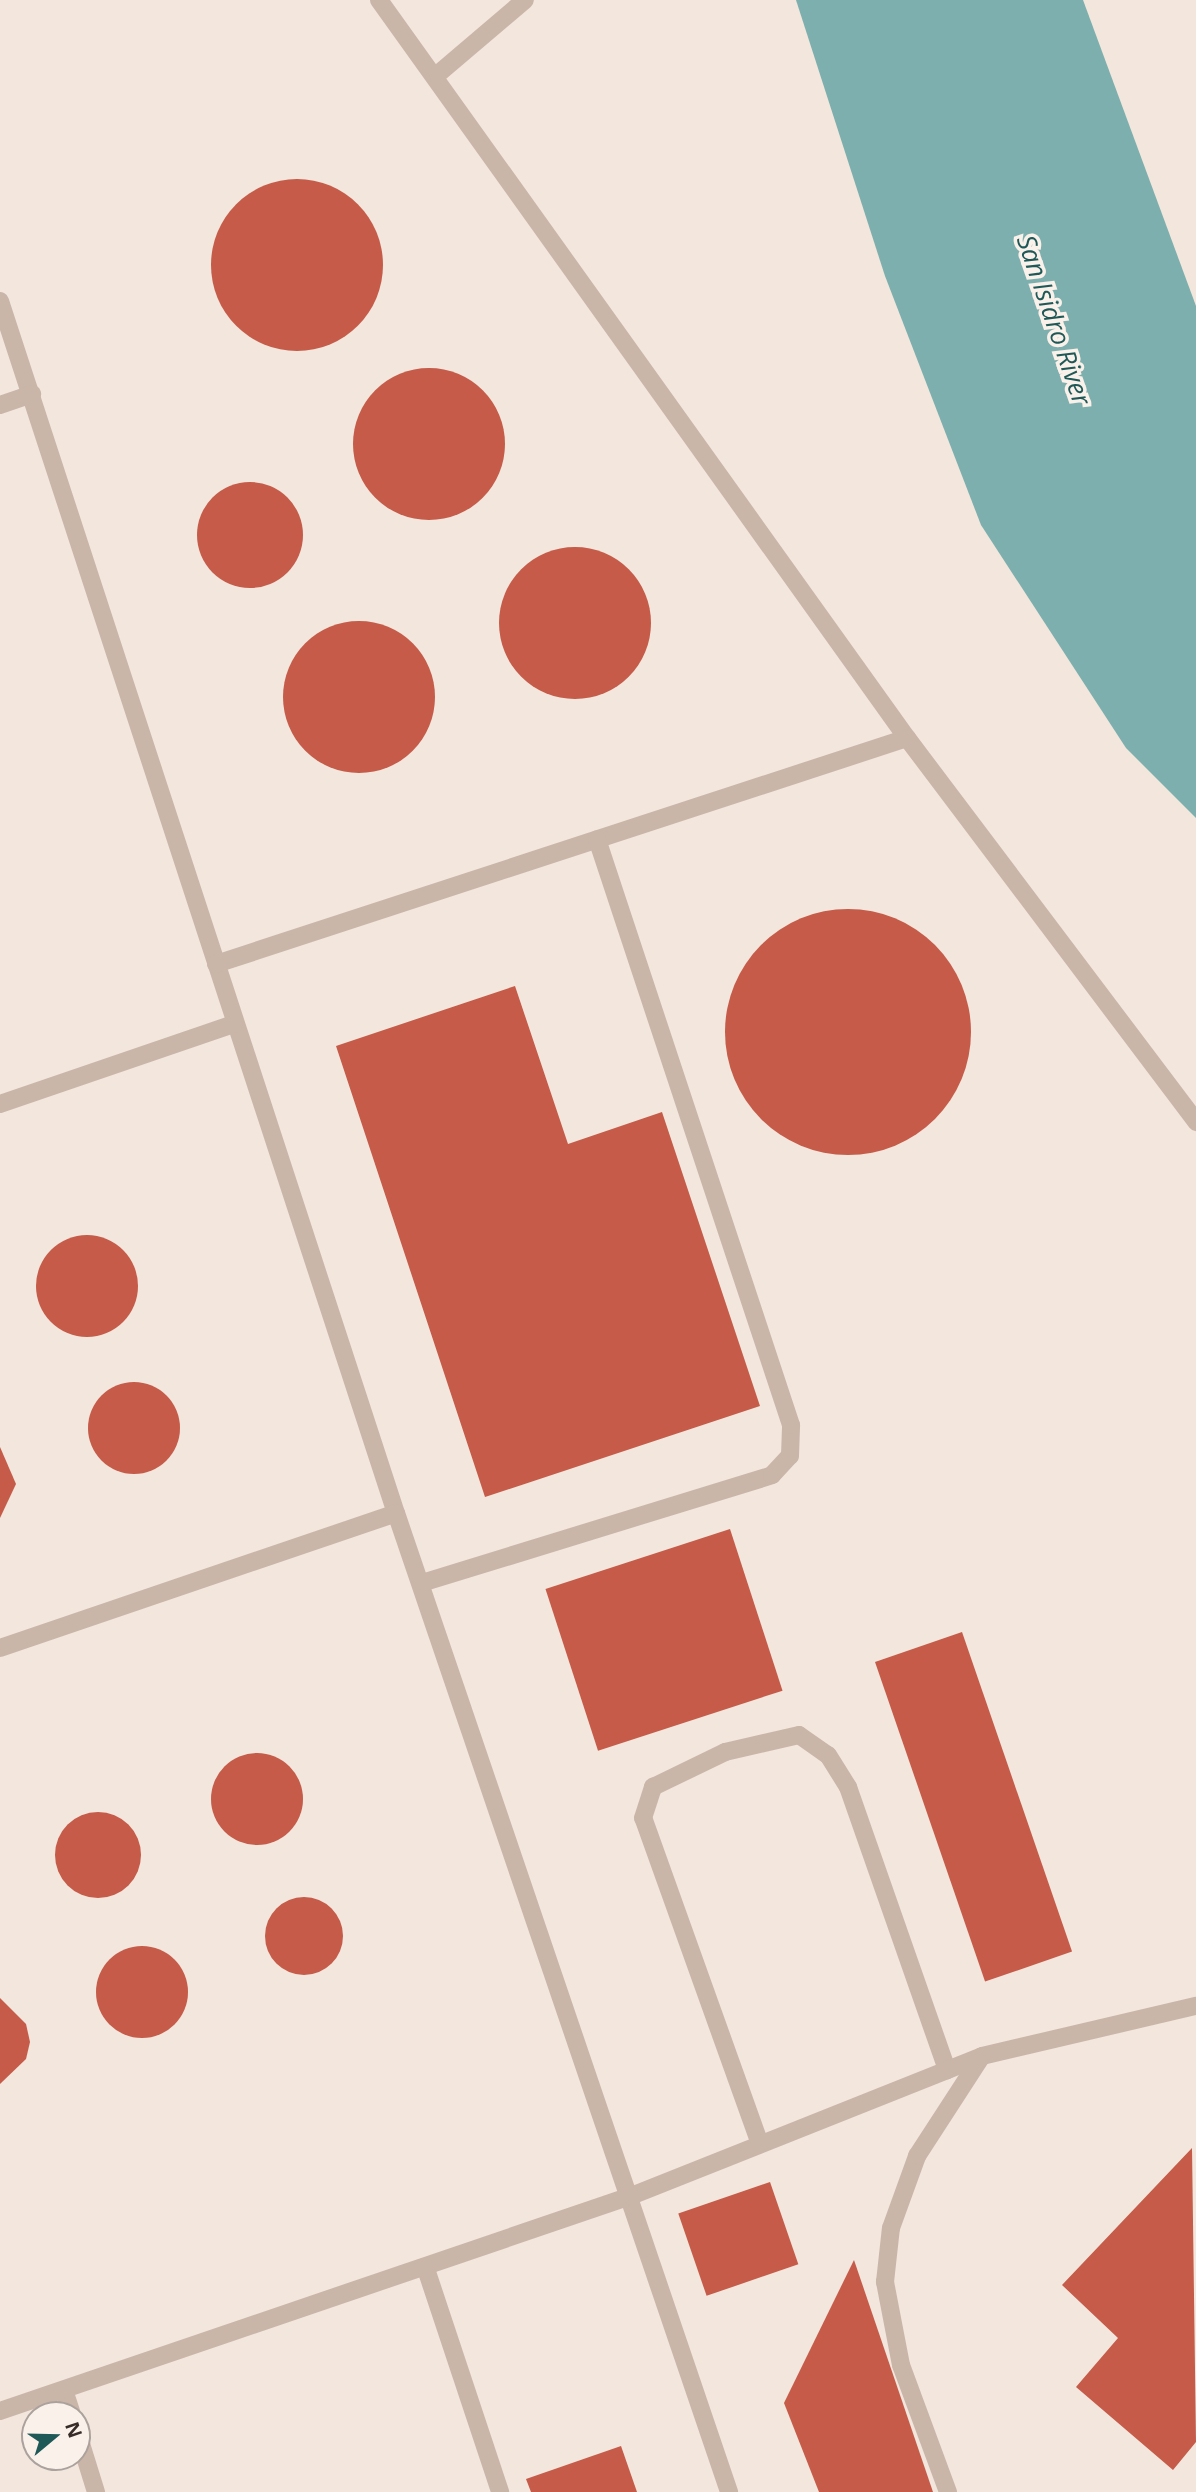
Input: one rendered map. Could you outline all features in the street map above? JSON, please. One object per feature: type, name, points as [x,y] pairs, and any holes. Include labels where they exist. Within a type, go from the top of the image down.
[{"type":"lane","points":[[379,0],[438,74],[907,738],[1196,1122]]},
{"type":"lane","points":[[438,74],[525,0]]},
{"type":"lane","points":[[0,301],[234,1024],[396,1513],[425,1582],[729,2492]]},
{"type":"lane","points":[[0,405],[32,394]]},
{"type":"lane","points":[[216,964],[907,738]]},
{"type":"lane","points":[[425,1582],[772,1475],[790,1456],[791,1424],[597,839]]},
{"type":"lane","points":[[0,1104],[234,1024]]},
{"type":"lane","points":[[0,1648],[396,1513]]},
{"type":"lane","points":[[760,2144],[643,1818],[653,1787],[725,1752],[799,1735],[828,1755],[848,1787],[947,2070]]},
{"type":"lane","points":[[0,2411],[65,2393],[631,2196],[982,2056],[1196,2006]]},
{"type":"lane","points":[[948,2492],[901,2365],[885,2282],[891,2228],[917,2156],[982,2056]]},
{"type":"lane","points":[[426,2269],[500,2492]]},
{"type":"lane","points":[[65,2393],[68,2401]]},
{"type":"lane","points":[[89,2471],[96,2492]]},
{"type":"water","name":"San Isidro River","points":[[796,0],[1083,0],[1196,306],[1196,818],[1126,748],[981,525],[885,276]]},
{"type":"building","points":[[297,179],[330,186],[358,204],[376,232],[383,265],[376,298],[358,326],[330,344],[297,351],[264,344],[236,326],[218,298],[211,265],[218,232],[236,204],[264,186]]},
{"type":"building","points":[[429,368],[458,374],[483,390],[499,415],[505,444],[499,473],[483,498],[458,514],[429,520],[400,514],[375,498],[359,473],[353,444],[359,415],[375,390],[400,374]]},
{"type":"building","points":[[250,482],[270,486],[288,497],[299,515],[303,535],[299,555],[288,573],[270,584],[250,588],[230,584],[212,573],[201,555],[197,535],[201,515],[212,497],[230,486]]},
{"type":"building","points":[[575,547],[604,553],[629,569],[645,594],[651,623],[645,652],[629,677],[604,693],[575,699],[546,693],[521,677],[505,652],[499,623],[505,594],[521,569],[546,553]]},
{"type":"building","points":[[359,621],[388,627],[413,643],[429,668],[435,697],[429,726],[413,751],[388,767],[359,773],[330,767],[305,751],[289,726],[283,697],[289,668],[305,643],[330,627]]},
{"type":"building","points":[[848,909],[872,911],[895,918],[935,945],[962,985],[969,1008],[969,1056],[962,1079],[935,1119],[895,1146],[872,1153],[848,1155],[824,1153],[801,1146],[761,1119],[734,1079],[727,1056],[725,1032],[727,1008],[734,985],[761,945],[801,918],[824,911]]},
{"type":"building","points":[[515,986],[568,1144],[662,1112],[760,1406],[485,1497],[336,1046]]},
{"type":"building","points":[[87,1235],[107,1239],[123,1250],[134,1266],[138,1286],[134,1306],[123,1322],[107,1333],[87,1337],[67,1333],[51,1322],[40,1306],[36,1286],[40,1266],[51,1250],[67,1239]]},
{"type":"building","points":[[134,1382],[152,1385],[167,1395],[177,1410],[180,1428],[177,1446],[167,1461],[152,1471],[134,1474],[116,1471],[101,1461],[91,1446],[88,1428],[91,1410],[101,1395],[116,1385]]},
{"type":"building","points":[[0,1447],[16,1484],[0,1518]]},
{"type":"building","points":[[730,1529],[783,1691],[598,1751],[545,1589]]},
{"type":"building","points":[[962,1632],[1072,1952],[985,1982],[875,1662]]},
{"type":"building","points":[[257,1753],[275,1756],[290,1766],[300,1781],[303,1799],[300,1817],[290,1832],[275,1842],[257,1845],[239,1842],[224,1832],[214,1817],[211,1799],[214,1781],[224,1766],[239,1756]]},
{"type":"building","points":[[98,1812],[122,1819],[134,1831],[141,1855],[134,1879],[122,1891],[98,1898],[74,1891],[62,1879],[55,1855],[62,1831],[74,1819]]},
{"type":"building","points":[[296,1897],[312,1897],[326,1903],[337,1914],[343,1928],[343,1944],[337,1958],[326,1969],[312,1975],[296,1975],[282,1969],[271,1958],[265,1944],[265,1928],[271,1914],[282,1903]]},
{"type":"building","points":[[142,1946],[160,1949],[175,1959],[185,1974],[188,1992],[185,2010],[175,2025],[160,2035],[142,2038],[124,2035],[109,2025],[99,2010],[96,1992],[99,1974],[109,1959],[124,1949]]},
{"type":"building","points":[[0,1998],[26,2024],[30,2042],[26,2059],[0,2084]]},
{"type":"building","points":[[1192,2148],[1196,2442],[1173,2470],[1076,2387],[1118,2338],[1062,2285]]},
{"type":"building","points":[[770,2182],[798,2264],[707,2296],[678,2214]]},
{"type":"building","points":[[854,2260],[933,2492],[819,2492],[784,2403]]},
{"type":"building","points":[[621,2446],[637,2492],[531,2492],[526,2479]]}]
